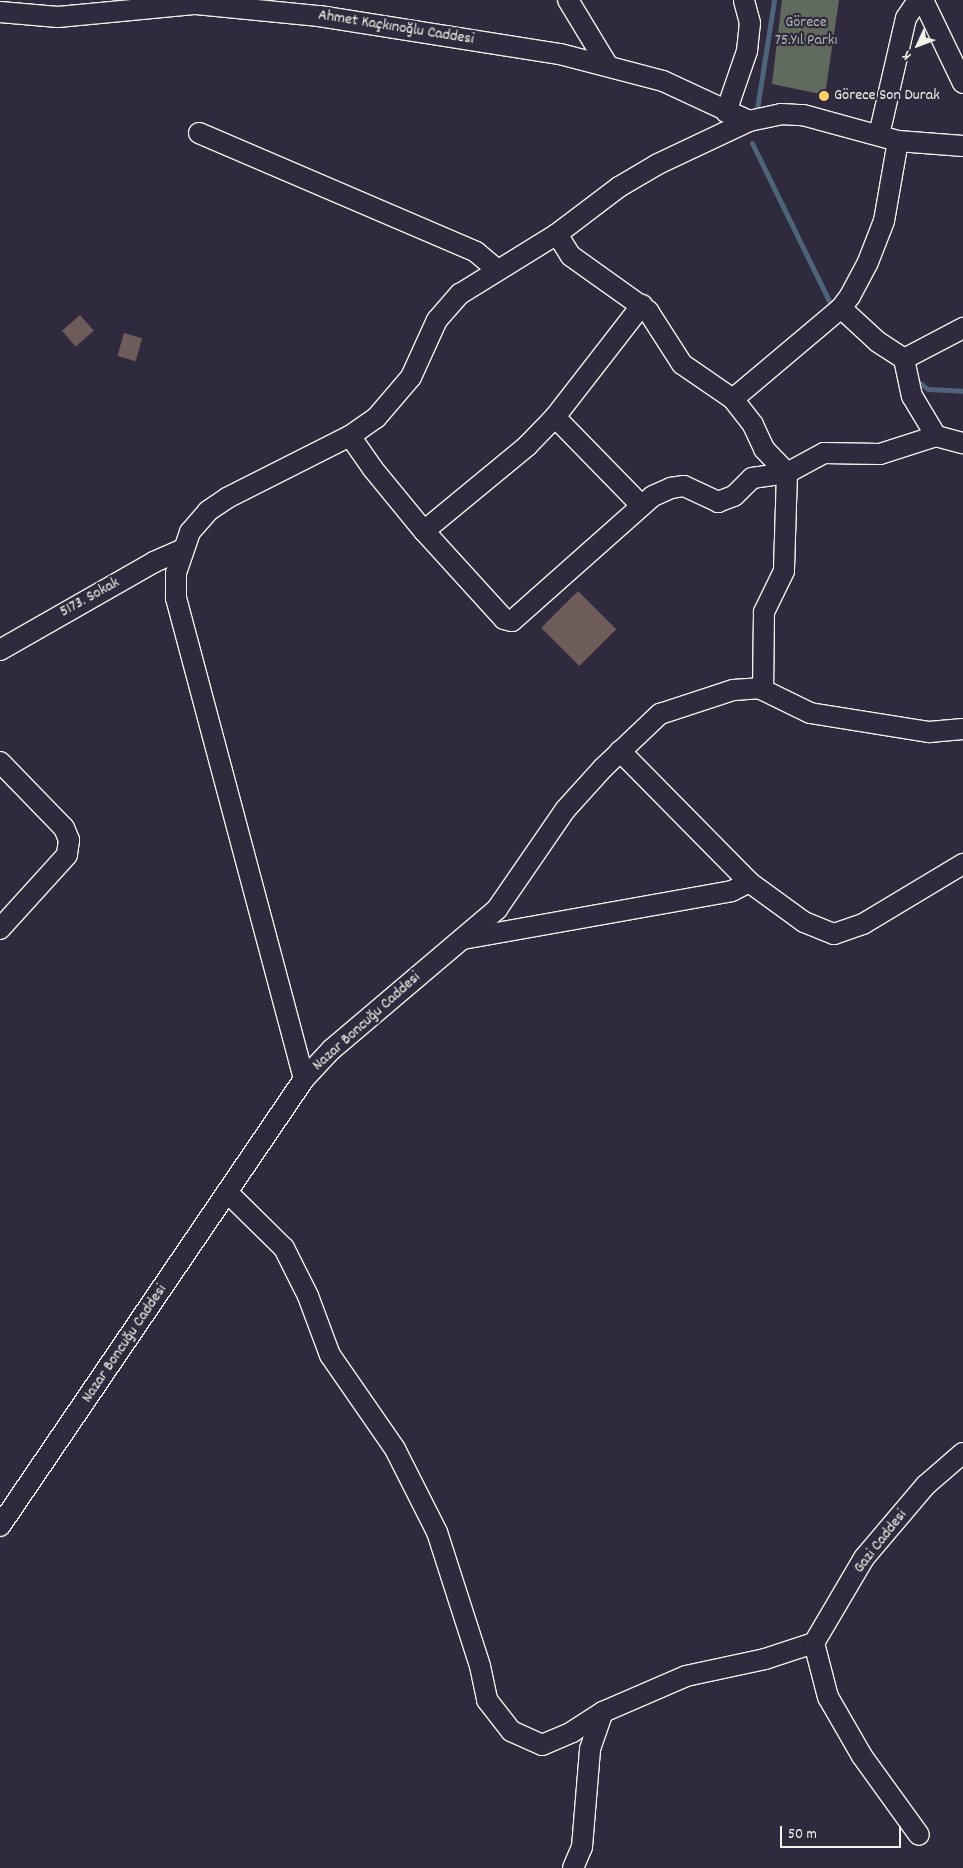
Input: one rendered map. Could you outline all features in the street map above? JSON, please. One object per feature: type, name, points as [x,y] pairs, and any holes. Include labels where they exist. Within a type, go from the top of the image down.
[{"type":"street","points":[[568,0],[608,66]]},
{"type":"street","points":[[726,112],[747,51],[750,22],[744,0]]},
{"type":"street","points":[[733,399],[841,308],[868,262],[884,221],[889,138],[906,18],[918,0]]},
{"type":"street","points":[[923,0],[963,83]]},
{"type":"street","name":"Ahmet Kaçkınoğlu Caddesi","points":[[0,12],[58,17],[196,4],[320,16],[560,54],[663,81],[726,112],[749,121]]},
{"type":"street","points":[[304,1079],[176,598],[176,573],[181,550],[190,532],[208,511],[226,498],[350,436],[376,418],[397,397],[411,377],[425,341],[449,305],[475,282],[557,234],[638,175],[749,121],[781,114],[803,115],[889,138],[963,146]]},
{"type":"street","points":[[199,133],[476,252],[496,269]]},
{"type":"street","points":[[557,234],[571,256],[642,305],[682,364],[733,399],[753,426],[764,450],[787,473],[784,571],[764,612],[764,690],[810,713],[929,732],[963,729]]},
{"type":"street","points":[[424,531],[527,446],[555,417],[642,305]]},
{"type":"street","points":[[841,308],[906,368],[912,396],[936,436]]},
{"type":"street","points":[[906,368],[963,328]]},
{"type":"street","points":[[555,417],[642,506]]},
{"type":"street","points":[[350,436],[373,469],[424,531],[504,619],[512,621],[653,496],[684,486],[718,502],[734,496],[752,478],[787,473],[824,453],[880,454],[936,436],[963,443]]},
{"type":"street","name":"5173. Sokak","points":[[0,650],[154,562],[181,550]]},
{"type":"street","name":"Nazar Boncuğu Caddesi","points":[[0,1526],[304,1079],[331,1050],[497,909],[565,810],[620,751],[660,714],[733,690],[764,690]]},
{"type":"street","points":[[620,751],[750,882],[804,922],[834,934],[863,924],[963,864]]},
{"type":"street","points":[[0,762],[64,828],[69,840],[67,855],[0,929]]},
{"type":"street","points":[[460,940],[732,891],[750,882]]},
{"type":"street","points":[[227,1192],[284,1248],[308,1296],[330,1355],[395,1448],[437,1532],[480,1666],[487,1700],[511,1731],[542,1745],[572,1732],[603,1712],[686,1676],[765,1659],[814,1643],[828,1696],[862,1756],[919,1835]]},
{"type":"street","name":"Gazi Caddesi","points":[[814,1643],[864,1558],[926,1485],[961,1457]]},
{"type":"street","points":[[573,1868],[582,1847],[590,1749],[603,1712]]},
{"type":"green space","name":"Görece 75.Yıl Parkı","points":[[782,0],[839,0],[825,95],[772,84]]},
{"type":"building","points":[[80,315],[94,331],[76,347],[62,331]]},
{"type":"building","points":[[124,333],[142,338],[136,361],[117,356]]},
{"type":"building","points":[[578,591],[616,629],[579,666],[541,628]]},
{"type":"waterway","points":[[757,109],[774,0]]},
{"type":"waterway","points":[[752,143],[833,309]]},
{"type":"waterway","points":[[915,379],[928,389],[963,391]]},
{"type":"place","name":"Görece Son Durak","points":[[824,96]]}]
